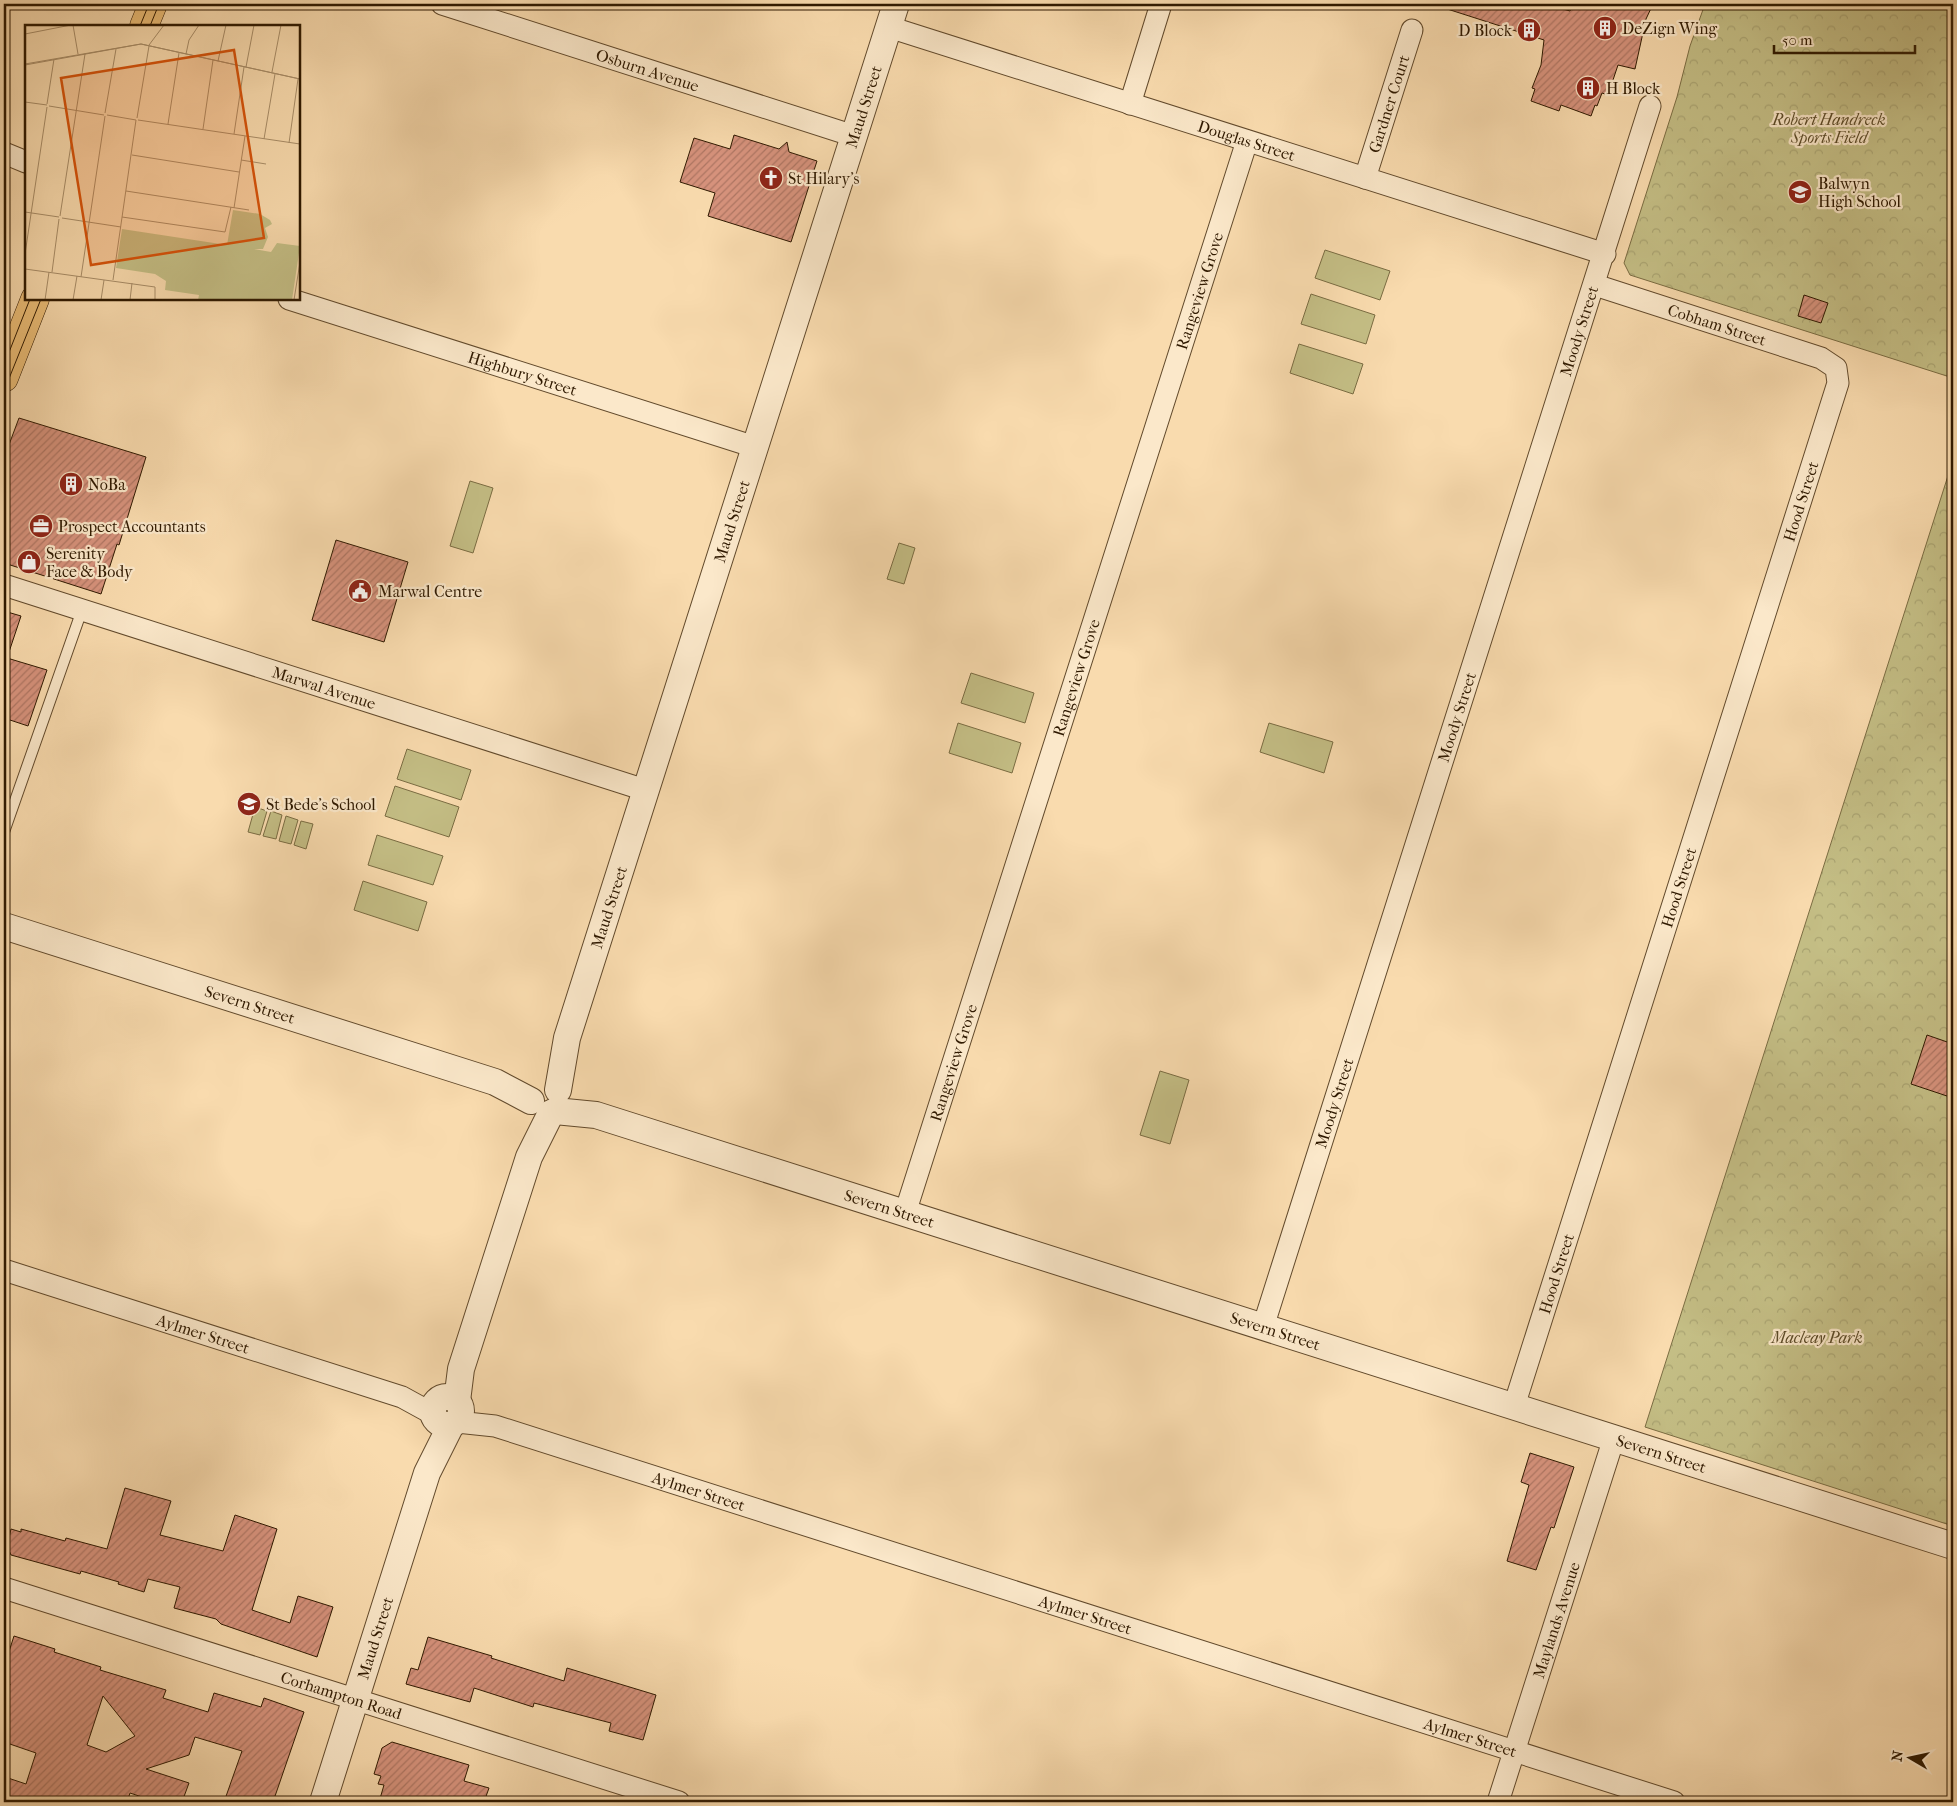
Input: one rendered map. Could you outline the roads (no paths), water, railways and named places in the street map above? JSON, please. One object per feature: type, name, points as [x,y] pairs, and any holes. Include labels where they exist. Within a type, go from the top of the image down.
[{"type":"main road","points":[[144,25],[153,4]]},
{"type":"main road","points":[[4,378],[35,300]]},
{"type":"street","name":"Osburn Avenue","points":[[442,4],[854,136]]},
{"type":"street","points":[[1130,104],[1161,4]]},
{"type":"street","name":"Maud Street","points":[[323,1802],[893,15]]},
{"type":"street","name":"Douglas Street","points":[[893,15],[1130,104],[1605,254]]},
{"type":"street","name":"Gardner Court","points":[[1365,178],[1412,30]]},
{"type":"street","name":"Moody Street","points":[[1263,1327],[1605,254],[1650,106]]},
{"type":"street","name":"Rangeview Grove","points":[[905,1213],[1247,141]]},
{"type":"street","points":[[4,153],[25,162]]},
{"type":"street","name":"Cobham Street","points":[[1595,285],[1821,358],[1836,368]]},
{"type":"street","name":"Highbury Street","points":[[292,300],[755,447]]},
{"type":"street","name":"Hood Street","points":[[1514,1406],[1837,390],[1836,368]]},
{"type":"street","name":"Marwal Avenue","points":[[4,585],[645,790]]},
{"type":"street","name":"Severn Street","points":[[4,926],[1953,1546]]},
{"type":"street","name":"Aylmer Street","points":[[4,1270],[1674,1802]]},
{"type":"street","name":"Maylands Avenue","points":[[1498,1802],[1614,1438]]},
{"type":"street","name":"Corhampton Road","points":[[4,1588],[678,1802]]},
{"type":"lane","points":[[4,832],[82,610]]},
{"type":"tram line","points":[[140,25],[149,4]]},
{"type":"tram line","points":[[150,25],[159,4]]},
{"type":"tram line","points":[[4,365],[30,300]]},
{"type":"tram line","points":[[4,391],[41,300]]},
{"type":"place","name":"DeZign Wing","points":[[1605,28]]},
{"type":"place","name":"D Block","points":[[1529,30]]},
{"type":"place","name":"H Block","points":[[1588,88]]},
{"type":"place","name":"St Hilary's","points":[[771,178]]},
{"type":"place","name":"Balwyn High School","points":[[1800,192]]},
{"type":"place","name":"NoBa","points":[[71,484]]},
{"type":"place","name":"Prospect Accountants","points":[[41,526]]},
{"type":"place","name":"Serenity Face & Body","points":[[29,562]]},
{"type":"place","name":"Marwal Centre","points":[[360,591]]},
{"type":"place","name":"St Bede's School","points":[[249,804]]},
{"type":"park label","name":"Robert Handreck Sports Field","points":[[1829,128]]},
{"type":"park label","name":"Macleay Park","points":[[1817,1337]]}]
